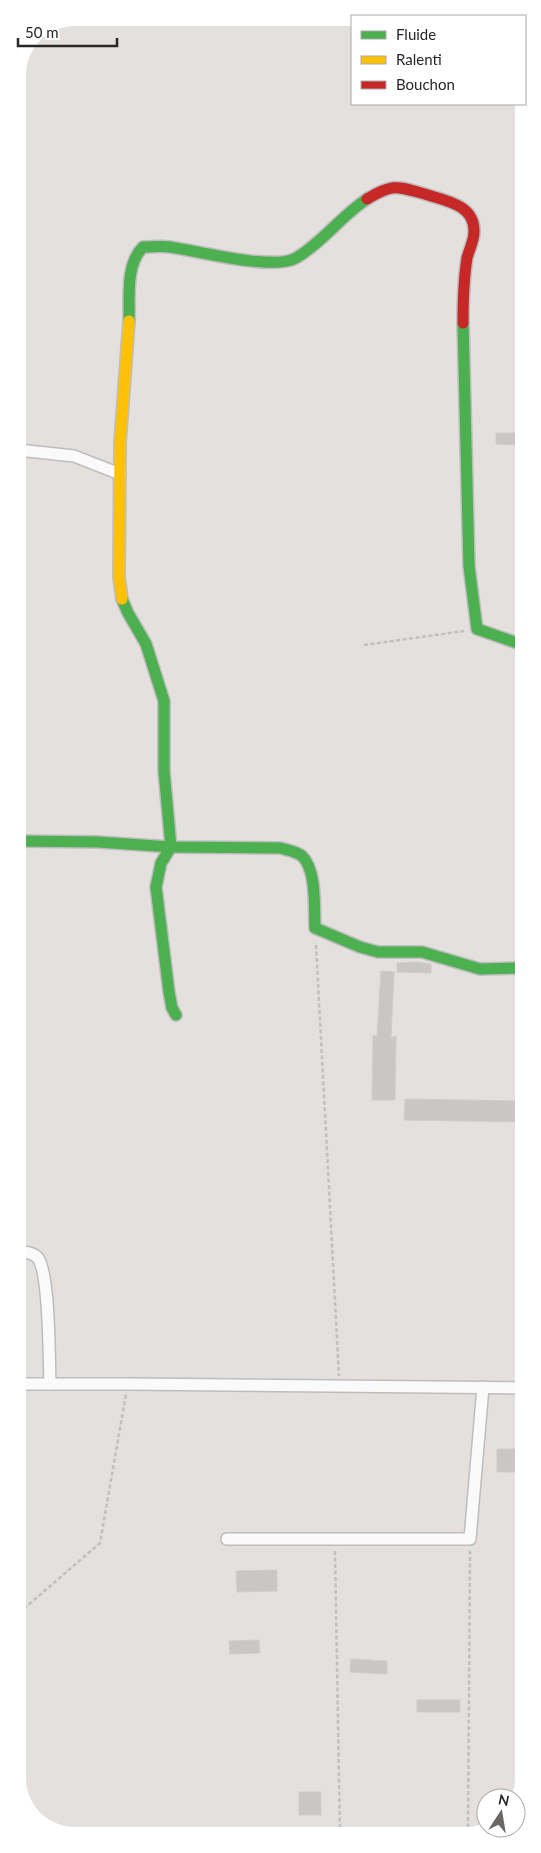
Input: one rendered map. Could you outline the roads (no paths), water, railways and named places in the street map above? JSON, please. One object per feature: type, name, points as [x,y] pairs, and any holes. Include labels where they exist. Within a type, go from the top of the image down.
[{"type":"street","points":[[176,1015],[172,1008],[169,992],[156,887],[161,863],[171,847],[164,771],[166,721],[164,701],[146,644],[128,613],[121,591],[119,556],[120,443],[129,336],[130,283],[133,262],[137,253],[143,247],[167,247],[234,259],[279,262],[294,259],[319,241],[343,216],[380,191],[390,187],[402,188],[454,203],[470,214],[474,234],[467,259],[463,320],[469,566],[477,629],[515,643]]},
{"type":"street","points":[[26,451],[74,456],[120,474]]},
{"type":"street","points":[[26,841],[98,842],[171,847],[280,848],[301,855],[309,866],[315,928],[362,948],[377,952],[389,954],[422,952],[467,967],[490,971],[515,969]]},
{"type":"street","points":[[26,1253],[32,1253],[41,1262],[46,1300],[50,1384]]},
{"type":"street","points":[[26,1384],[515,1388]]},
{"type":"street","points":[[227,1539],[470,1539],[483,1387]]}]
